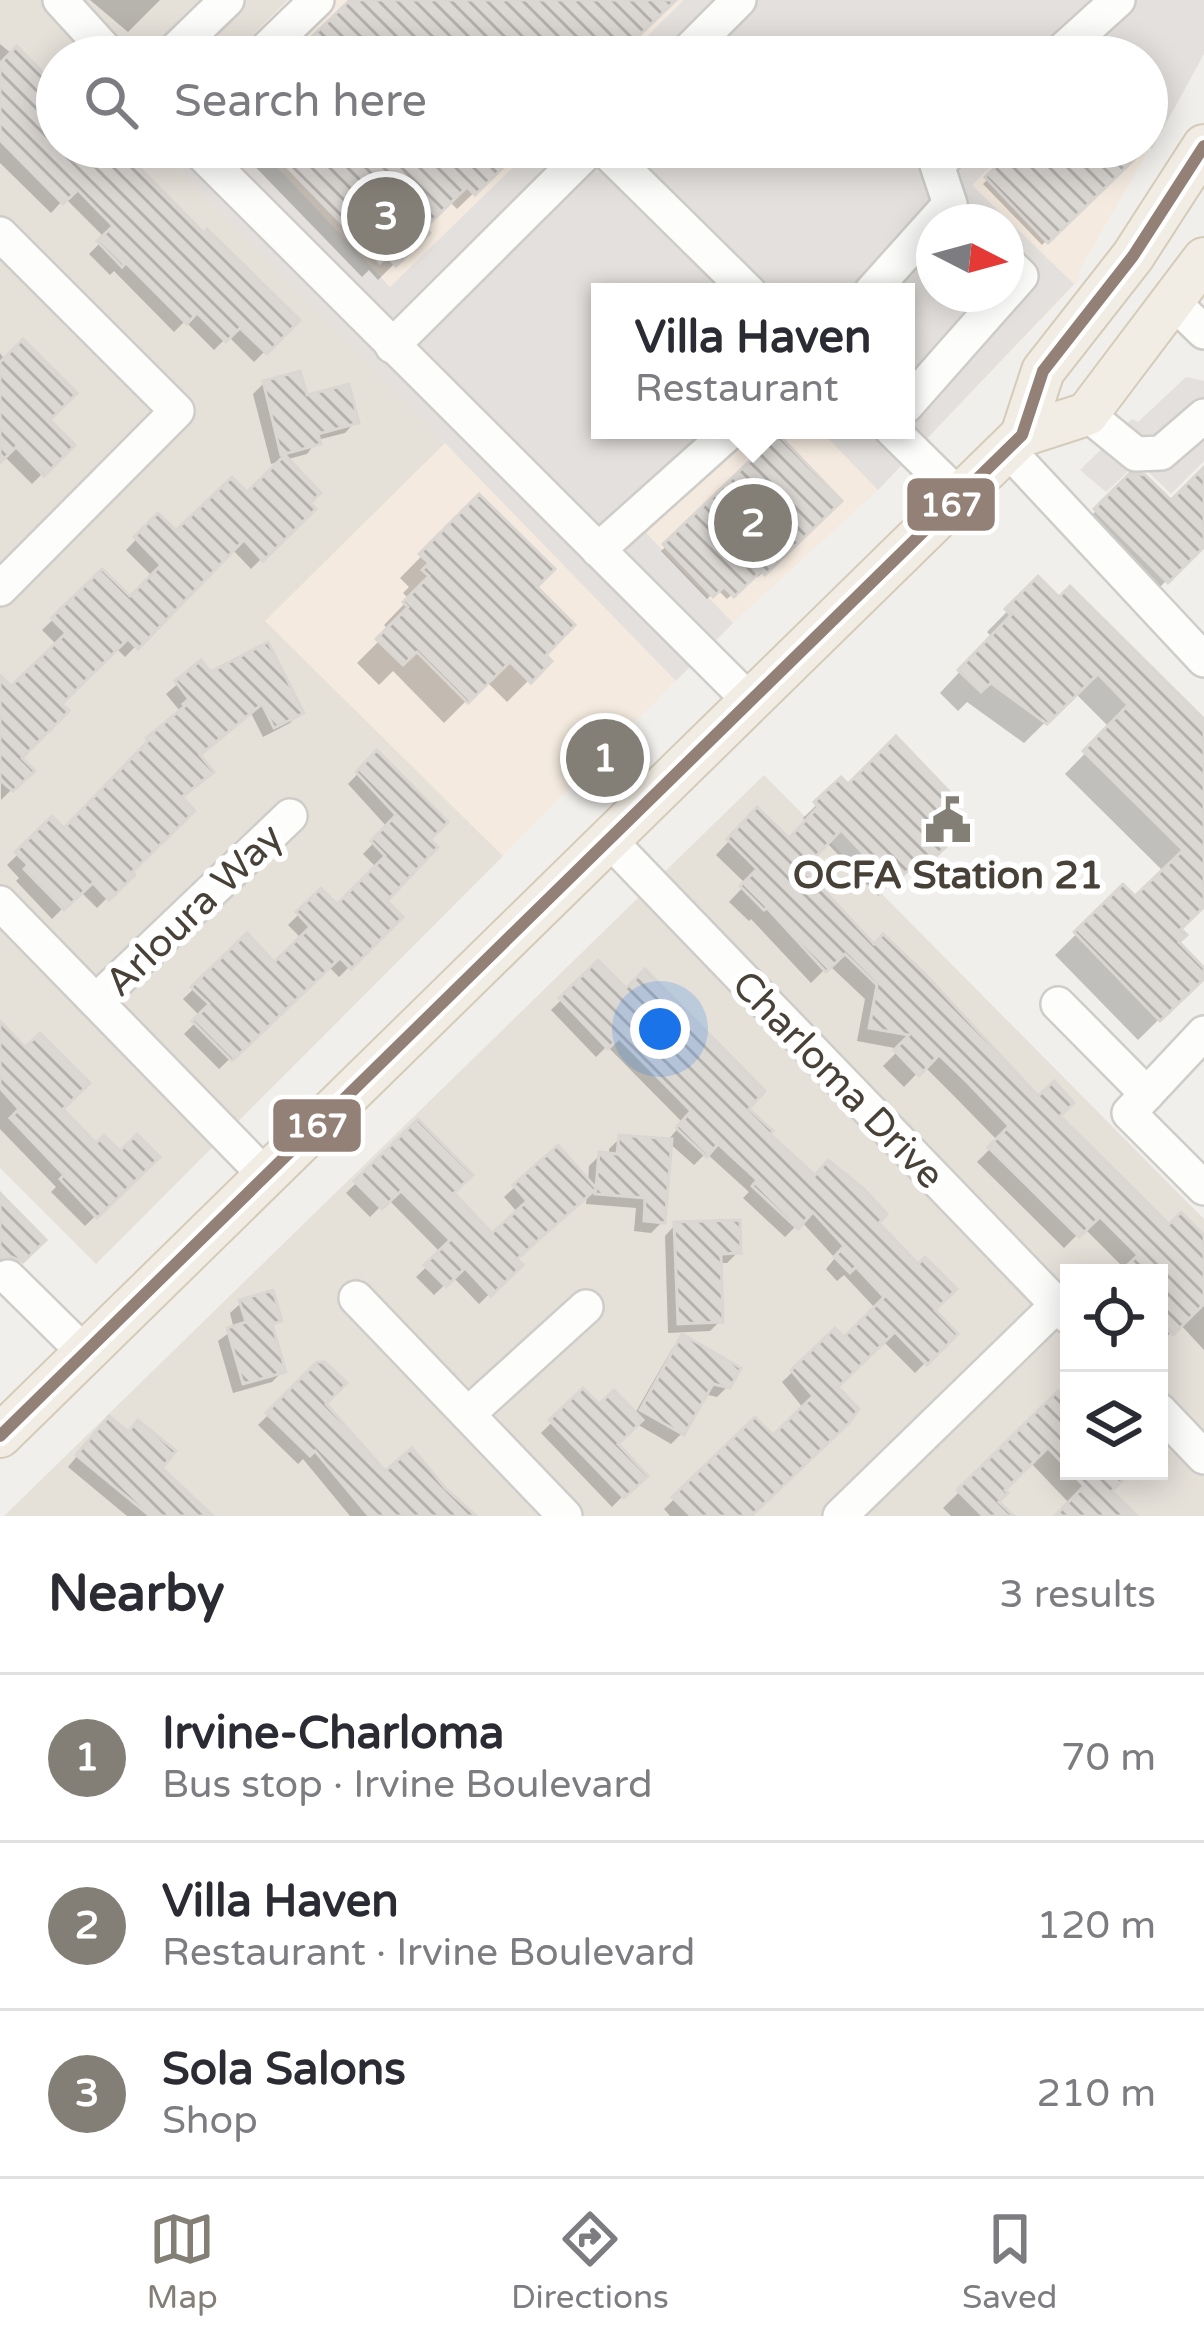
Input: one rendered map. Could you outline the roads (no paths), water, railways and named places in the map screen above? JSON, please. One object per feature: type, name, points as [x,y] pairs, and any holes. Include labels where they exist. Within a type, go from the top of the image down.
[{"type":"main road","points":[[0,1436],[1014,442],[1043,371],[1132,256],[1204,146]]},
{"type":"main road","points":[[1014,442],[1087,414],[1194,308],[1204,259]]},
{"type":"street","points":[[60,0],[93,36]]},
{"type":"street","points":[[189,36],[226,0]]},
{"type":"street","points":[[280,36],[317,0]]},
{"type":"street","points":[[703,36],[739,0]]},
{"type":"street","points":[[1078,36],[1118,0]]},
{"type":"street","points":[[216,168],[750,701]]},
{"type":"street","points":[[392,346],[571,168]]},
{"type":"street","points":[[623,168],[740,283]]},
{"type":"street","points":[[939,168],[955,204]]},
{"type":"street","points":[[0,234],[177,411],[0,589]]},
{"type":"street","points":[[881,283],[916,252]]},
{"type":"street","points":[[915,396],[988,312]]},
{"type":"street","points":[[1087,414],[1136,454],[1161,453],[1204,416]]},
{"type":"street","points":[[598,550],[722,439]]},
{"type":"street","points":[[901,439],[959,496]]},
{"type":"street","points":[[1014,442],[1204,660]]},
{"type":"street","name":"Arloura Way","points":[[96,1001],[290,816]]},
{"type":"street","name":"Charloma Drive","points":[[609,840],[1060,1308]]},
{"type":"street","points":[[0,903],[266,1176]]},
{"type":"street","points":[[1058,1004],[1147,1094]]},
{"type":"street","points":[[1204,1034],[1129,1113],[1204,1188]]},
{"type":"street","points":[[8,1277],[85,1353]]},
{"type":"street","points":[[356,1298],[565,1516]]},
{"type":"street","points":[[468,1414],[586,1306]]},
{"type":"street","points":[[840,1516],[1060,1314]]},
{"type":"street","points":[[1168,1417],[1200,1444]]},
{"type":"place","name":"Sola Salons","points":[[386,216]]},
{"type":"place","name":"Villa Haven","points":[[753,523]]},
{"type":"place","name":"Irvine-Charloma","points":[[605,758]]},
{"type":"place","name":"OCFA Station 21","points":[[948,820]]}]
